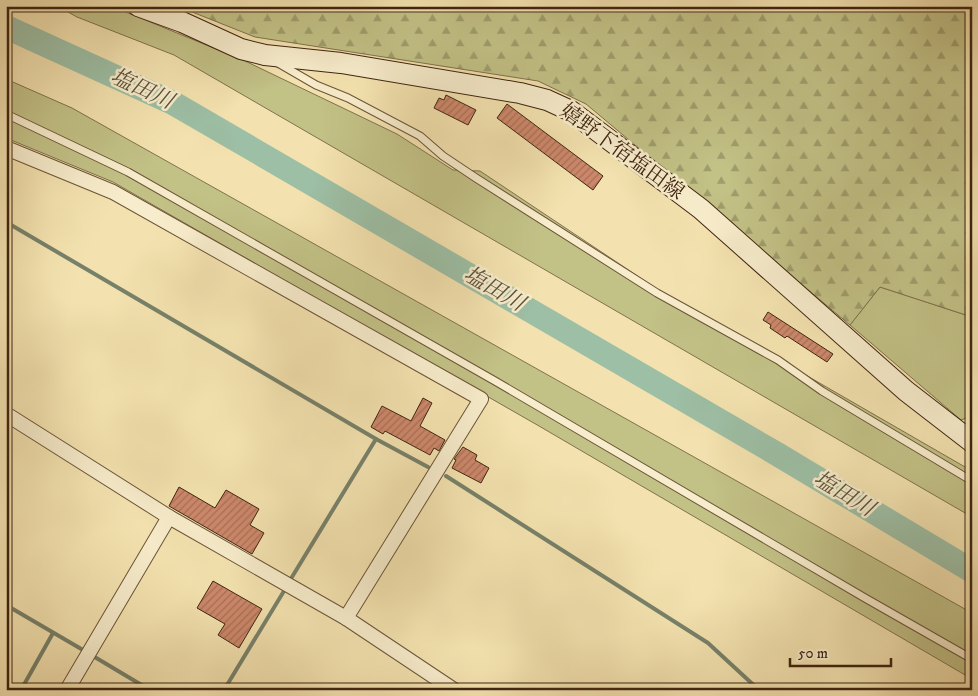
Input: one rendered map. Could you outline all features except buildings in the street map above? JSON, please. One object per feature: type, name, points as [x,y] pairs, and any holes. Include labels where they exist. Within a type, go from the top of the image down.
[{"type":"main road","name":"嬉野下宿塩田線","points":[[138,6],[182,22],[242,49],[265,55],[341,63],[520,94],[547,100],[571,110],[701,209],[906,392],[972,442]]},
{"type":"street","points":[[6,148],[113,192],[481,399],[346,618]]},
{"type":"street","points":[[6,414],[169,517],[346,618],[454,690]]},
{"type":"street","points":[[67,690],[169,517]]},
{"type":"lane","points":[[265,55],[316,86],[348,98],[420,136],[443,156],[476,178],[657,293],[778,360],[822,391],[972,481]]},
{"type":"lane","points":[[6,114],[128,172],[495,381],[848,588],[972,658]]},
{"type":"green space","points":[[57,6],[111,6],[243,60],[397,134],[453,170],[480,171],[660,291],[972,471],[972,517],[174,55],[77,17]]},
{"type":"green space","points":[[177,6],[972,6],[972,317],[880,287],[850,325],[586,104],[538,81],[255,37]]},
{"type":"green space","points":[[6,79],[72,108],[972,613],[972,679],[539,426],[113,182],[6,138]]},
{"type":"green space","points":[[880,287],[972,317],[972,416],[961,420],[850,325]]},
{"type":"waterway","name":"塩田川","points":[[6,27],[173,103],[777,454],[972,571]]},
{"type":"waterway","points":[[6,222],[376,439]]},
{"type":"waterway","points":[[292,577],[376,439],[428,467]]},
{"type":"waterway","points":[[446,476],[708,643],[759,690]]},
{"type":"waterway","points":[[224,690],[284,591]]},
{"type":"waterway","points":[[6,605],[83,650]]},
{"type":"waterway","points":[[21,690],[53,633]]},
{"type":"waterway","points":[[93,656],[150,690]]}]
